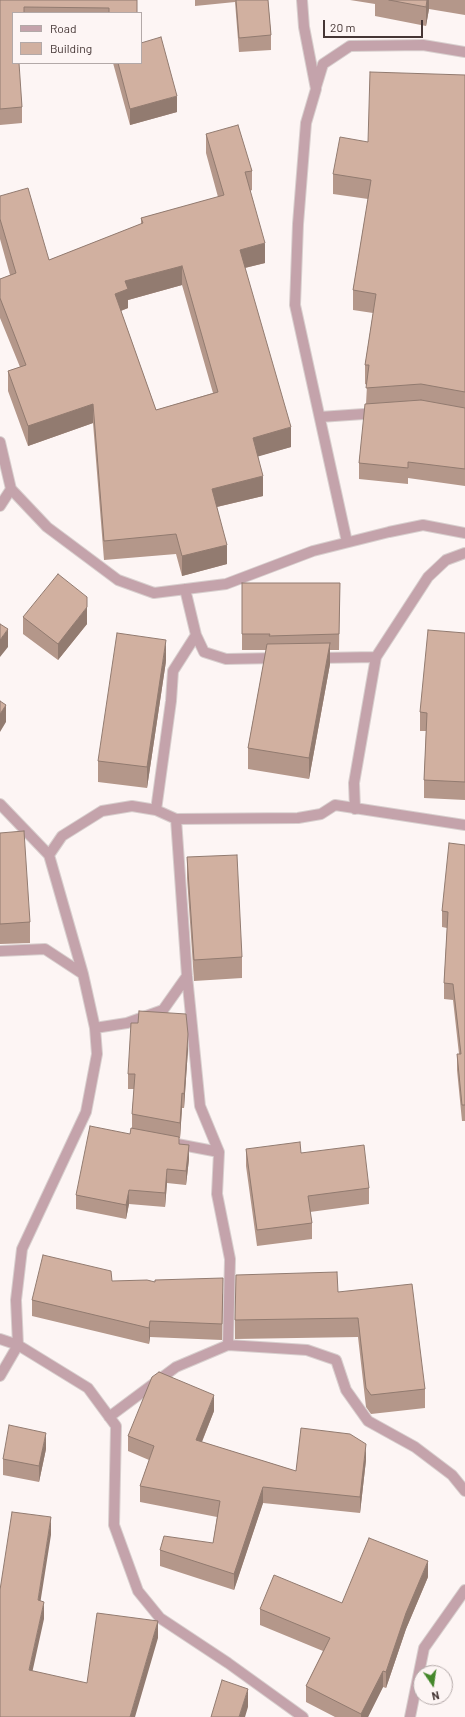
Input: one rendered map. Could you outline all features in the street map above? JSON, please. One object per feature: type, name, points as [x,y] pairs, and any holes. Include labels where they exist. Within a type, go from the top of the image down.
[{"type":"street","points":[[302,0],[304,27],[316,89]]},
{"type":"street","points":[[347,542],[295,305],[298,224],[306,123],[323,64],[350,46],[424,45],[465,52]]},
{"type":"street","points":[[320,417],[390,412]]},
{"type":"street","points":[[0,442],[11,489],[47,527],[118,580],[154,593],[226,584],[313,551],[423,525],[465,533]]},
{"type":"street","points":[[0,506],[11,489]]},
{"type":"street","points":[[355,809],[354,783],[376,657],[428,577],[446,560],[465,554]]},
{"type":"street","points":[[185,589],[196,635],[204,652],[226,659],[289,658]]},
{"type":"street","points":[[156,810],[171,701],[173,671],[196,635]]},
{"type":"street","points":[[305,658],[376,657]]},
{"type":"street","points":[[0,804],[49,855],[83,974],[95,1028],[97,1054],[84,1127],[22,1249],[16,1300],[18,1345],[0,1376]]},
{"type":"street","points":[[49,855],[62,836],[102,811],[132,806],[156,810],[176,819],[298,818],[321,814],[335,805],[465,825]]},
{"type":"street","points":[[176,819],[187,976],[200,1106],[219,1152],[218,1194],[230,1259],[228,1345]]},
{"type":"street","points":[[0,951],[45,949],[83,974]]},
{"type":"street","points":[[95,1028],[127,1023],[163,1010],[187,976]]},
{"type":"street","points":[[165,1142],[219,1152]]},
{"type":"street","points":[[0,1339],[18,1345],[88,1388],[116,1426],[114,1525],[138,1591],[160,1618],[228,1663],[303,1717]]},
{"type":"street","points":[[108,1417],[176,1367],[228,1345],[307,1350],[336,1360],[346,1390],[368,1421],[416,1447],[452,1475],[465,1491]]},
{"type":"street","points":[[410,1717],[424,1648],[465,1590]]},
{"type":"building","points":[[0,0],[137,0],[137,12],[109,12],[109,8],[24,7],[24,12],[12,12],[12,64],[19,64],[22,107],[0,109]]},
{"type":"building","points":[[236,0],[268,0],[271,35],[239,38]]},
{"type":"building","points":[[389,0],[427,0],[426,7]]},
{"type":"building","points":[[161,37],[177,96],[130,109],[118,64],[142,64],[142,43]]},
{"type":"building","points":[[370,72],[465,75],[465,392],[421,384],[366,388],[369,365],[365,365],[376,294],[353,290],[371,180],[333,174],[340,137],[368,142]]},
{"type":"building","points":[[238,125],[252,171],[245,172],[265,243],[240,250],[291,427],[253,438],[263,476],[212,489],[227,545],[182,556],[176,534],[104,541],[93,404],[28,426],[8,371],[26,365],[0,298],[0,279],[16,273],[0,219],[0,196],[28,188],[49,260],[143,223],[141,218],[224,195],[206,134]],"holes":[[[182,266],[218,392],[156,410],[115,294],[128,289],[125,281]]]},
{"type":"building","points":[[421,400],[465,408],[465,469],[408,462],[408,468],[359,463],[365,404]]},
{"type":"building","points":[[58,574],[87,597],[87,607],[58,644],[23,617]]},
{"type":"building","points":[[242,583],[340,583],[339,634],[269,636],[270,634],[242,634]]},
{"type":"building","points":[[0,624],[8,629],[0,640]]},
{"type":"building","points":[[428,630],[465,633],[465,782],[424,780],[427,713],[420,712]]},
{"type":"building","points":[[117,633],[166,640],[147,767],[98,761]]},
{"type":"building","points":[[330,643],[309,758],[248,748],[267,644]]},
{"type":"building","points":[[0,701],[6,705],[0,714]]},
{"type":"building","points":[[24,831],[30,922],[0,924],[0,833]]},
{"type":"building","points":[[449,843],[465,845],[465,1105],[462,1105],[457,1054],[461,1054],[453,984],[444,983],[448,912],[442,911]]},
{"type":"building","points":[[237,855],[242,957],[194,960],[187,857]]},
{"type":"building","points":[[139,1011],[186,1014],[188,1034],[184,1094],[182,1093],[180,1123],[132,1114],[135,1074],[128,1074],[131,1023],[138,1023]]},
{"type":"building","points":[[90,1126],[130,1134],[131,1128],[179,1137],[179,1144],[189,1145],[186,1171],[167,1169],[165,1193],[129,1190],[126,1205],[76,1195]]},
{"type":"building","points":[[300,1142],[301,1153],[364,1145],[369,1188],[308,1196],[312,1223],[257,1230],[246,1149]]},
{"type":"building","points":[[43,1255],[111,1271],[112,1281],[147,1280],[155,1282],[155,1280],[223,1278],[222,1324],[150,1321],[149,1328],[32,1300]]},
{"type":"building","points":[[337,1272],[338,1292],[412,1284],[425,1389],[371,1395],[366,1388],[358,1318],[235,1320],[236,1275]]},
{"type":"building","points":[[159,1372],[214,1395],[196,1440],[296,1471],[301,1428],[350,1434],[366,1444],[360,1497],[263,1487],[234,1574],[160,1550],[164,1536],[213,1543],[220,1501],[140,1486],[154,1446],[128,1436],[152,1377]]},
{"type":"building","points":[[9,1425],[46,1433],[39,1466],[3,1459]]},
{"type":"building","points":[[12,1512],[51,1517],[38,1600],[44,1602],[29,1670],[87,1683],[97,1613],[158,1621],[130,1717],[0,1717],[0,1590]]},
{"type":"building","points":[[369,1538],[428,1561],[406,1613],[386,1672],[383,1671],[361,1714],[306,1686],[330,1638],[260,1609],[274,1575],[342,1603]]},
{"type":"building","points":[[222,1680],[248,1689],[239,1717],[211,1717]]}]
